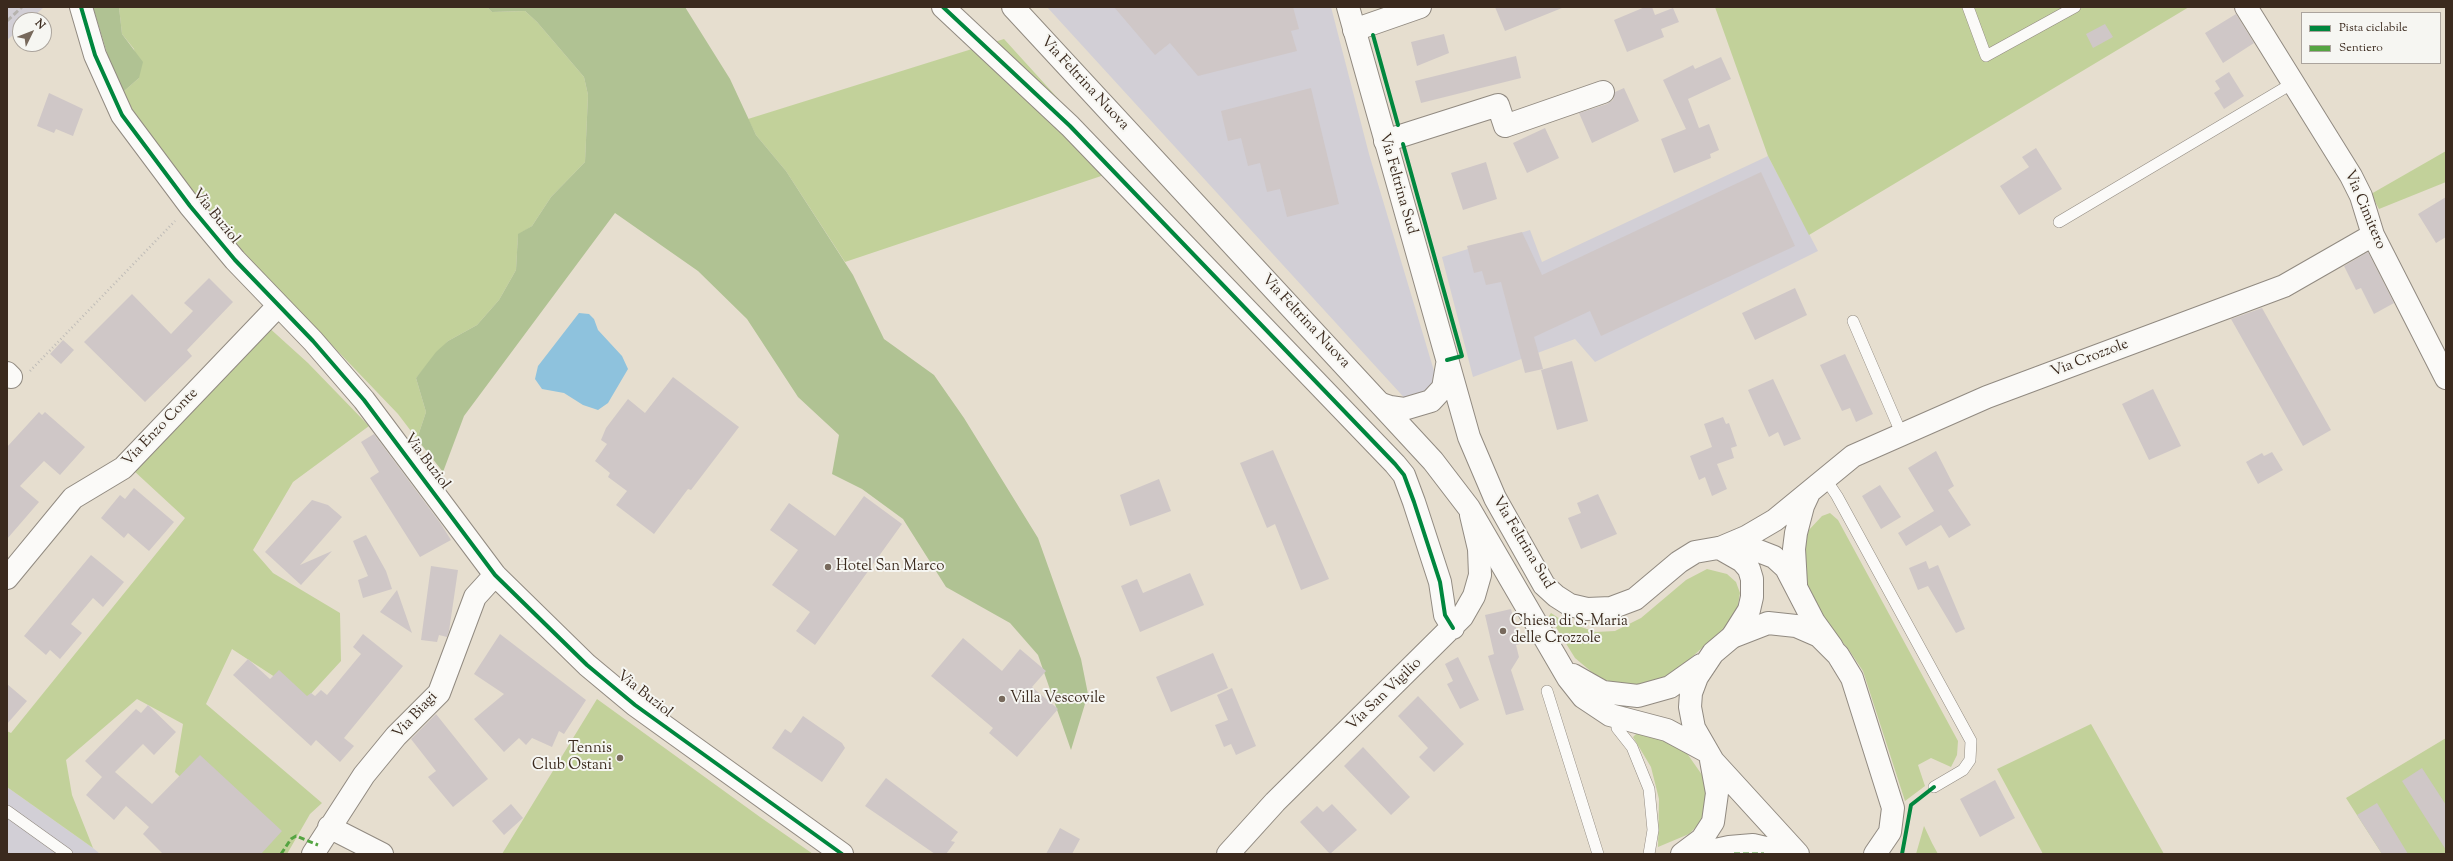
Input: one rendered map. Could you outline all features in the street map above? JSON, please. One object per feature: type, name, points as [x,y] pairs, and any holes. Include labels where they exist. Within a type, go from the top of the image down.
[{"type":"street","name":"Via Buziol","points":[[82,7],[95,55],[122,115],[190,206],[234,260],[313,341],[364,400],[495,575],[587,665],[635,705],[842,854]]},
{"type":"street","points":[[943,7],[1070,126],[1395,464],[1404,475],[1414,502],[1440,582],[1445,615],[1453,628]]},
{"type":"street","name":"Via Feltrina Nuova","points":[[1013,7],[1430,458],[1469,508],[1560,664],[1583,697],[1600,710],[1617,718],[1667,730],[1680,735],[1707,752]]},
{"type":"street","name":"Via Feltrina Sud","points":[[1348,7],[1463,419],[1485,477],[1544,585],[1559,599],[1570,605],[1587,609],[1603,609],[1623,605],[1636,599],[1689,556],[1703,550],[1719,548],[1749,550],[1768,554],[1786,568],[1796,584],[1814,622],[1834,650]]},
{"type":"street","points":[[1354,30],[1420,7]]},
{"type":"street","name":"Via Cimitero","points":[[2246,7],[2351,176],[2361,196],[2373,235],[2446,378]]},
{"type":"street","points":[[1385,142],[1498,104],[1505,126],[1603,92]]},
{"type":"street","name":"Via Crozzole","points":[[1719,548],[1735,543],[1768,524],[1853,456],[1987,397],[2284,286],[2373,235]]},
{"type":"street","name":"Via Enzo Conte","points":[[7,578],[73,498],[123,468],[278,306]]},
{"type":"street","name":"Via Feltrina Sud","points":[[1381,404],[1390,408],[1404,409],[1417,406],[1434,399],[1443,388],[1447,360]]},
{"type":"street","name":"Via Crozzole","points":[[1796,584],[1794,549],[1796,533],[1803,506],[1818,484]]},
{"type":"street","name":"Via San Vigilio","points":[[1228,854],[1276,802],[1453,628],[1469,607],[1480,575],[1478,548],[1469,508]]},
{"type":"street","points":[[1719,548],[1729,552],[1742,561],[1749,569],[1752,578],[1752,597],[1749,610],[1732,637],[1708,659],[1693,685],[1690,707],[1694,728],[1707,752],[1721,771],[1798,854]]},
{"type":"street","name":"Via Biagi","points":[[313,854],[329,827],[364,775],[396,736],[439,693],[475,597],[495,575]]},
{"type":"street","points":[[1732,637],[1761,625],[1790,624],[1814,633],[1834,650],[1847,668],[1855,685],[1893,808],[1888,854]]},
{"type":"street","name":"Via Feltrina Nuova","points":[[1560,664],[1573,676],[1599,690],[1616,695],[1632,696],[1654,693],[1670,687],[1708,659]]},
{"type":"street","points":[[1682,854],[1702,839],[1711,826],[1715,815],[1716,793],[1707,752]]},
{"type":"street","points":[[329,827],[382,854]]},
{"type":"street","points":[[1875,854],[1890,832]]},
{"type":"street","points":[[1697,854],[1729,847],[1754,845],[1791,854]]},
{"type":"lane","points":[[1968,7],[1986,56],[2075,7]]},
{"type":"lane","points":[[2059,222],[2293,83]]},
{"type":"lane","points":[[1853,321],[1902,434]]},
{"type":"lane","points":[[1818,484],[1837,496],[1971,741],[1970,760],[1963,770],[1934,786]]},
{"type":"lane","points":[[1547,691],[1598,854]]},
{"type":"lane","points":[[1617,718],[1617,728],[1632,747],[1649,789],[1652,805],[1653,830],[1650,854]]},
{"type":"lane","points":[[7,811],[67,854]]},
{"type":"path","points":[[9,375],[29,372],[190,206]]},
{"type":"shaded area","points":[[7,7],[44,7],[39,12],[12,12],[12,36],[7,40]]},
{"type":"shaded area","points":[[1047,7],[1331,7],[1369,154],[1437,381],[1410,404]]},
{"type":"shaded area","points":[[1768,156],[1818,251],[1595,362],[1575,339],[1473,377],[1442,257],[1530,230],[1542,262]]},
{"type":"shaded area","points":[[7,787],[93,848],[100,854],[7,854]]},
{"type":"green space","points":[[93,7],[119,7],[122,34],[143,62],[139,78],[123,92],[113,73]]},
{"type":"green space","points":[[119,7],[487,7],[492,12],[525,11],[537,22],[584,77],[588,95],[585,162],[551,197],[532,226],[518,235],[516,270],[499,300],[477,325],[448,341],[416,378],[426,412],[417,439],[398,414],[329,342],[239,257],[136,116],[123,92],[139,78],[134,49],[122,34]]},
{"type":"green space","points":[[487,7],[685,7],[730,79],[756,135],[786,171],[853,275],[884,339],[934,375],[964,418],[1038,538],[1081,659],[1088,694],[1071,750],[1038,655],[1010,623],[946,587],[903,519],[862,489],[832,474],[839,435],[798,397],[747,319],[698,271],[615,213],[464,416],[443,472],[417,439],[426,412],[416,378],[436,352],[448,341],[477,325],[499,300],[516,270],[518,234],[532,226],[551,197],[585,162],[588,95],[584,77],[537,22],[525,11],[492,12]]},
{"type":"green space","points":[[1715,7],[2189,7],[1809,235],[1768,156]]},
{"type":"green space","points":[[1004,39],[1122,169],[845,262],[786,171],[756,135],[748,119]]},
{"type":"green space","points":[[2446,151],[2446,182],[2379,209],[2371,194]]},
{"type":"green space","points":[[266,325],[308,363],[369,426],[293,482],[253,550],[273,573],[340,613],[341,661],[307,698],[232,649],[206,704],[322,803],[310,814],[287,854],[259,854],[175,772],[183,724],[137,699],[66,760],[72,795],[93,848],[7,787],[7,731],[11,733],[185,518],[133,470]]},
{"type":"green space","points":[[1830,513],[1838,520],[1958,741],[1957,755],[1951,767],[1931,758],[1918,765],[1925,786],[1905,801],[1863,671],[1847,647],[1827,626],[1805,584],[1804,547],[1808,531],[1822,516]]},
{"type":"green space","points":[[1707,569],[1727,574],[1736,582],[1740,593],[1737,611],[1731,622],[1683,665],[1655,683],[1631,686],[1600,679],[1575,658],[1549,616],[1551,613],[1563,621],[1596,632],[1615,631],[1641,618],[1686,580]]},
{"type":"green space","name":"Tennis Club Ostani","points":[[597,699],[760,817],[813,854],[502,854]]},
{"type":"green space","points":[[2091,724],[2164,854],[2043,854],[1997,769]]},
{"type":"green space","points":[[1639,731],[1656,735],[1686,752],[1707,782],[1706,813],[1699,824],[1689,834],[1658,847],[1659,799],[1651,767],[1633,737]]},
{"type":"green space","points":[[2446,738],[2446,854],[2382,854],[2346,798]]},
{"type":"green space","points":[[1924,826],[1932,843],[1938,854],[1916,854]]},
{"type":"water","points":[[579,313],[589,314],[594,319],[598,330],[622,356],[628,369],[608,403],[598,410],[583,405],[564,393],[542,389],[535,379],[538,366]]},
{"type":"building","points":[[1114,7],[1293,7],[1299,29],[1291,31],[1297,51],[1198,76],[1170,43],[1155,55]]},
{"type":"building","points":[[1495,7],[1562,7],[1562,8],[1505,31]]},
{"type":"building","points":[[1645,7],[1652,7],[1655,15],[1673,8],[1679,22],[1661,29],[1664,37],[1627,52],[1614,20]]},
{"type":"building","points":[[2236,14],[2254,43],[2223,63],[2205,33]]},
{"type":"building","points":[[2105,24],[2113,37],[2093,48],[2086,34]]},
{"type":"building","points":[[1444,34],[1449,53],[1417,66],[1411,42]]},
{"type":"building","points":[[1516,56],[1521,78],[1421,103],[1415,81]]},
{"type":"building","points":[[1721,57],[1731,79],[1688,99],[1699,128],[1709,124],[1719,150],[1710,154],[1711,158],[1674,173],[1661,139],[1686,129],[1663,80],[1693,65],[1695,69]]},
{"type":"building","points":[[2229,72],[2244,96],[2224,109],[2214,93],[2220,89],[2215,81]]},
{"type":"building","points":[[1311,88],[1339,204],[1287,217],[1280,189],[1267,192],[1260,163],[1248,166],[1241,138],[1228,141],[1221,111]]},
{"type":"building","points":[[1624,88],[1639,121],[1592,143],[1579,113],[1607,104],[1613,100],[1615,92]]},
{"type":"building","points":[[49,93],[83,109],[73,136],[56,129],[54,133],[37,126]]},
{"type":"building","points":[[1545,128],[1559,158],[1527,173],[1513,143]]},
{"type":"building","points":[[2036,148],[2062,189],[2019,215],[2000,186],[2029,167],[2022,157]]},
{"type":"building","points":[[1486,162],[1497,199],[1463,210],[1451,173]]},
{"type":"building","points":[[1761,172],[1795,246],[1601,336],[1590,311],[1534,337],[1543,369],[1525,373],[1501,282],[1486,285],[1482,271],[1474,273],[1467,246],[1522,232],[1542,275]]},
{"type":"building","points":[[2446,197],[2446,237],[2436,243],[2418,214]]},
{"type":"building","points":[[2368,252],[2394,303],[2374,314],[2361,288],[2356,290],[2344,266]]},
{"type":"building","points":[[209,278],[233,302],[187,350],[192,356],[145,402],[84,342],[132,294],[171,334],[193,311],[184,303]]},
{"type":"building","points":[[1795,288],[1807,315],[1755,340],[1742,313]]},
{"type":"building","points":[[2262,308],[2331,430],[2303,446],[2231,319]]},
{"type":"building","points":[[63,340],[74,350],[61,364],[50,354]]},
{"type":"building","points":[[1845,354],[1873,414],[1856,422],[1850,408],[1842,411],[1820,365]]},
{"type":"building","points":[[1572,361],[1588,421],[1557,430],[1541,370]]},
{"type":"building","points":[[673,377],[739,427],[691,490],[688,489],[654,534],[616,505],[627,491],[608,477],[610,473],[595,461],[607,444],[601,440],[606,428],[628,399],[645,413]]},
{"type":"building","points":[[1773,379],[1801,439],[1784,446],[1778,432],[1769,437],[1748,390]]},
{"type":"building","points":[[2153,389],[2181,446],[2149,460],[2122,404]]},
{"type":"building","points":[[39,412],[42,415],[45,412],[85,447],[60,475],[44,461],[20,486],[39,502],[7,539],[7,447]]},
{"type":"building","points":[[1723,417],[1726,424],[1729,423],[1737,446],[1731,448],[1734,458],[1717,464],[1727,489],[1712,496],[1705,477],[1699,480],[1690,456],[1712,447],[1704,424]]},
{"type":"building","points":[[374,434],[441,524],[451,540],[420,557],[370,478],[379,472],[361,442]]},
{"type":"building","points":[[1273,450],[1329,579],[1301,590],[1275,524],[1267,528],[1240,463]]},
{"type":"building","points":[[1936,451],[1954,486],[1948,490],[1971,525],[1949,538],[1941,525],[1906,546],[1898,533],[1934,511],[1908,468]]},
{"type":"building","points":[[2272,452],[2283,470],[2258,484],[2246,462],[2262,453],[2264,456]]},
{"type":"building","points":[[1159,479],[1171,511],[1130,526],[1120,495]]},
{"type":"building","points":[[1880,485],[1901,517],[1881,529],[1862,496]]},
{"type":"building","points":[[134,488],[174,522],[149,551],[128,533],[124,538],[101,518],[120,495],[125,499]]},
{"type":"building","points":[[1598,494],[1617,534],[1581,549],[1568,518],[1581,513],[1577,503]]},
{"type":"building","name":"Hotel San Marco","points":[[864,496],[902,524],[815,645],[796,631],[810,612],[772,585],[798,550],[770,530],[789,503],[835,536]]},
{"type":"building","points":[[312,500],[328,505],[342,517],[300,565],[332,551],[301,585],[265,552]]},
{"type":"building","points":[[366,535],[386,571],[392,589],[363,598],[358,580],[368,576],[353,541]]},
{"type":"building","points":[[91,555],[124,582],[103,607],[93,598],[71,624],[82,633],[60,659],[50,650],[46,655],[24,636]]},
{"type":"building","points":[[1926,561],[1929,569],[1938,565],[1965,629],[1956,633],[1928,586],[1918,590],[1909,568]]},
{"type":"building","points":[[431,566],[458,570],[449,631],[447,637],[439,635],[437,642],[421,640]]},
{"type":"building","points":[[1190,573],[1204,605],[1140,632],[1121,586],[1137,579],[1143,593]]},
{"type":"building","points":[[397,590],[412,633],[380,612]]},
{"type":"building","points":[[1511,609],[1520,644],[1516,645],[1519,657],[1511,670],[1524,710],[1506,715],[1488,656],[1494,654],[1485,615]]},
{"type":"building","points":[[363,634],[403,666],[344,738],[354,746],[340,762],[316,740],[311,746],[233,675],[248,659],[270,679],[279,670],[307,696],[311,693],[315,696],[321,690],[327,695],[361,654],[353,647]]},
{"type":"building","points":[[500,634],[586,700],[564,734],[559,731],[552,747],[532,738],[526,745],[519,738],[504,752],[474,719],[504,694],[474,674]]},
{"type":"building","name":"Villa Vescovile","points":[[963,638],[1002,671],[1020,649],[1046,671],[1032,687],[1058,709],[1017,757],[989,733],[993,728],[931,676]]},
{"type":"building","points":[[1213,653],[1228,688],[1171,712],[1156,677]]},
{"type":"building","points":[[1458,657],[1479,700],[1460,709],[1447,684],[1453,681],[1445,664]]},
{"type":"building","points":[[7,684],[27,701],[7,724]]},
{"type":"building","points":[[1232,688],[1256,746],[1236,755],[1231,744],[1224,747],[1215,725],[1228,720],[1217,695]]},
{"type":"building","points":[[1418,696],[1464,744],[1434,772],[1419,757],[1428,748],[1398,716]]},
{"type":"building","points":[[148,705],[176,732],[154,755],[143,744],[115,772],[152,804],[200,755],[282,831],[261,854],[163,854],[143,834],[149,827],[126,806],[114,820],[86,795],[102,777],[85,761],[136,709],[141,713]]},
{"type":"building","points":[[436,714],[488,779],[453,807],[428,777],[436,771],[411,739]]},
{"type":"building","points":[[803,716],[842,743],[845,748],[822,782],[772,748],[785,729],[791,733]]},
{"type":"building","points":[[1363,747],[1410,797],[1391,815],[1344,766]]},
{"type":"building","points":[[2422,768],[2446,805],[2446,850],[2402,781]]},
{"type":"building","points":[[886,778],[958,832],[951,841],[955,842],[946,854],[935,854],[865,806]]},
{"type":"building","points":[[1995,780],[2015,818],[1980,837],[1960,799]]},
{"type":"building","points":[[2377,803],[2408,854],[2382,854],[2357,815]]},
{"type":"building","points":[[511,804],[523,818],[504,835],[492,821]]},
{"type":"building","points":[[1332,804],[1357,830],[1330,854],[1300,822],[1317,806],[1323,812]]},
{"type":"building","points":[[1060,828],[1080,839],[1072,854],[1046,854]]},
{"type":"railway","points":[[7,21],[22,7]]},
{"type":"marked path","points":[[281,854],[291,839],[296,836],[318,845]]},
{"type":"marked path","points":[[1734,854],[1764,854]]},
{"type":"cycle path","points":[[81,7],[95,55],[122,115],[190,206],[235,260],[313,341],[364,400],[495,575],[587,665],[635,705],[842,854]]},
{"type":"cycle path","points":[[943,7],[1070,126],[1395,464],[1404,475],[1414,502],[1440,582],[1445,615],[1453,628]]},
{"type":"cycle path","points":[[1373,35],[1398,125]]},
{"type":"cycle path","points":[[1403,144],[1462,356],[1447,360]]},
{"type":"cycle path","points":[[1902,854],[1911,805],[1934,787]]},
{"type":"place","name":"Hotel San Marco","points":[[828,567]]},
{"type":"place","name":"Chiesa di S. Maria delle Crozzole","points":[[1503,631]]},
{"type":"place","name":"Villa Vescovile","points":[[1002,699]]},
{"type":"place","name":"Tennis Club Ostani","points":[[620,758]]}]
